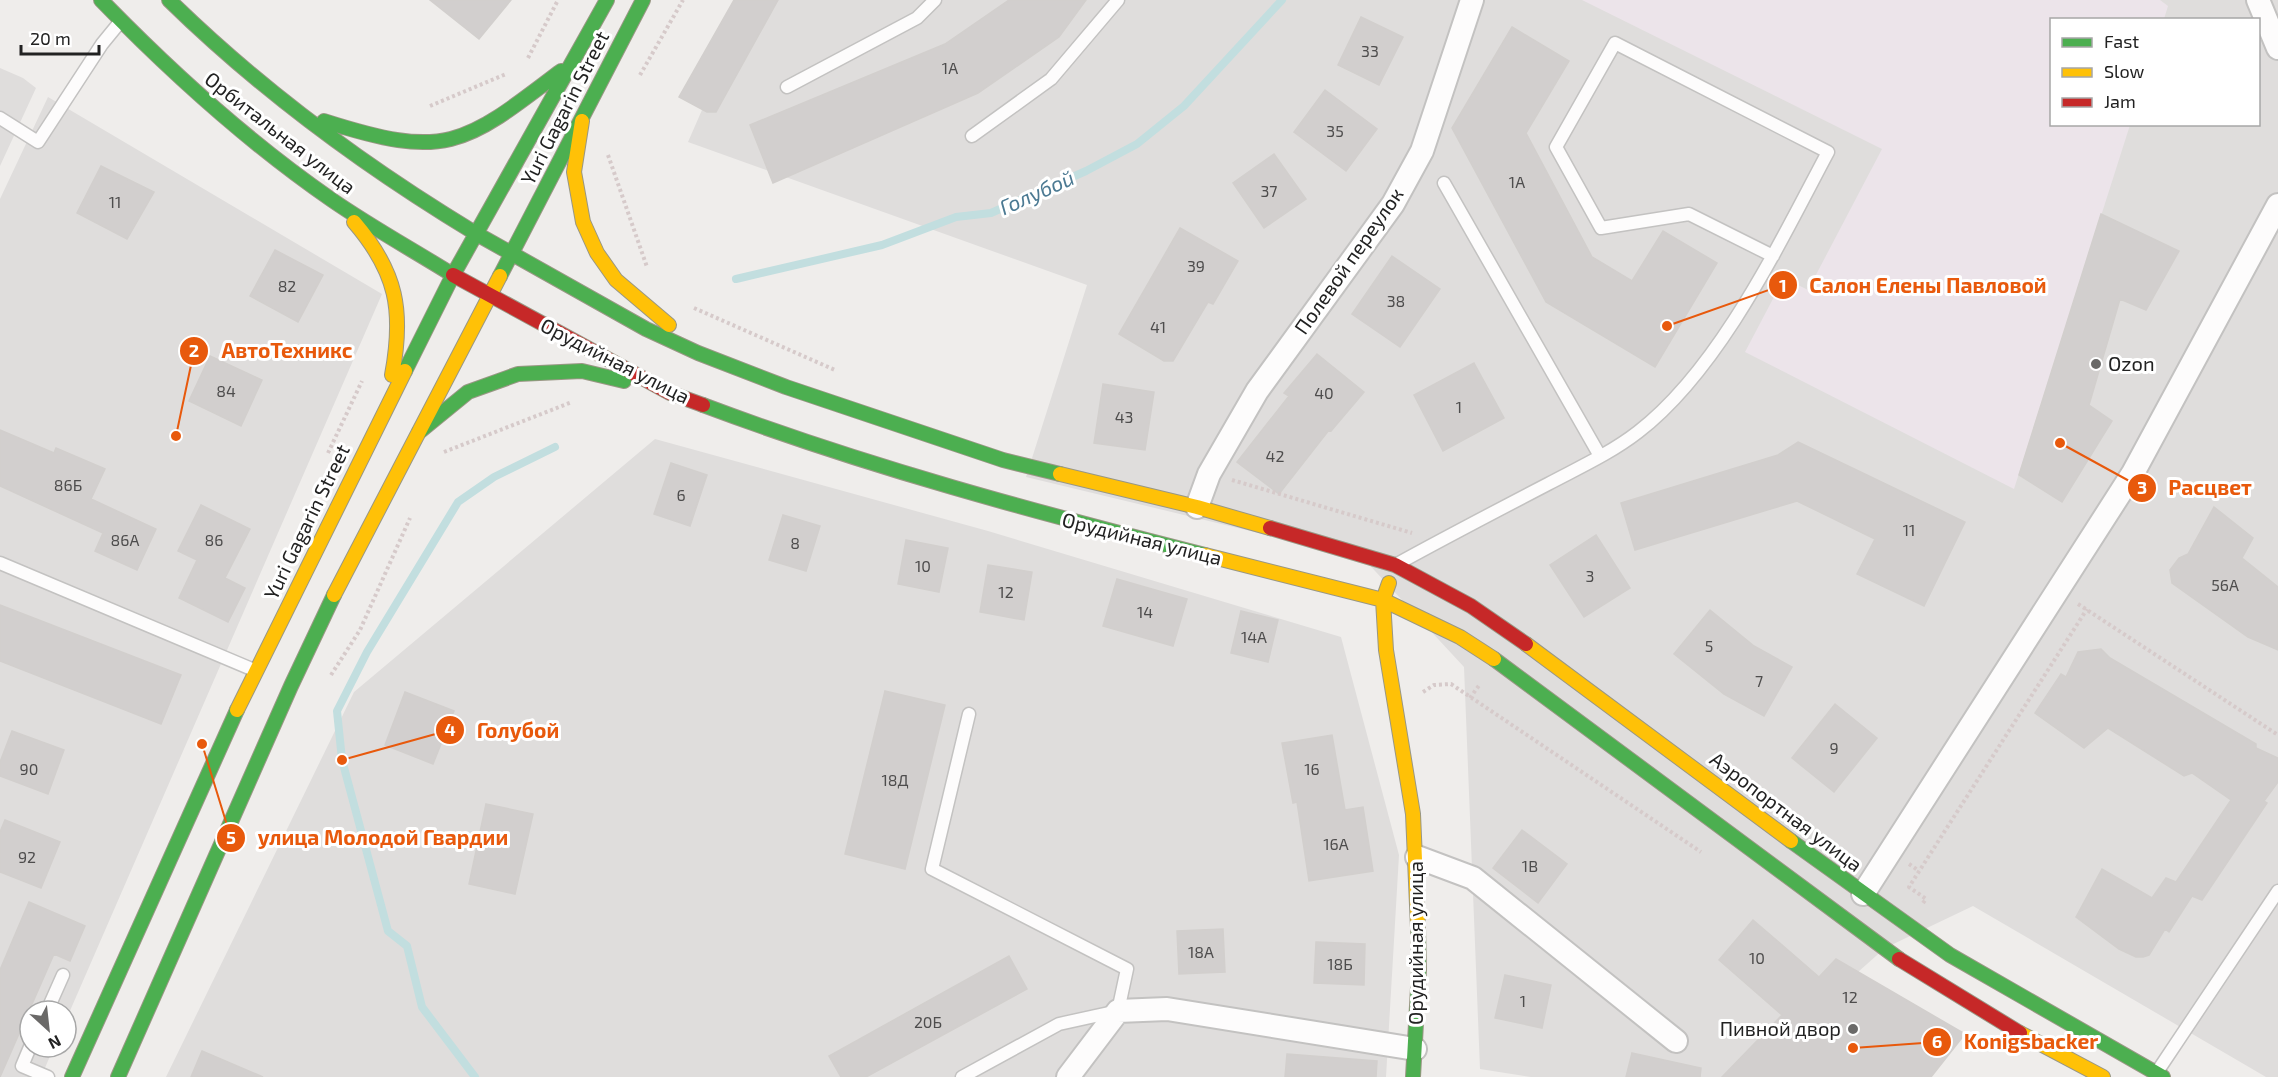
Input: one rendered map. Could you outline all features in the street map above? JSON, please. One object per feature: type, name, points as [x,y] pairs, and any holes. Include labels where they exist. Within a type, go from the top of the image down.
[{"type":"main road","name":"Орбитальная улица","points":[[101,0],[200,98],[259,146],[334,201],[489,296]]},
{"type":"main road","name":"Орбитальная улица","points":[[169,0],[227,57],[288,109],[433,209],[512,253]]},
{"type":"main road","name":"Yuri Gagarin Street","points":[[72,1077],[255,671],[475,233],[607,0]]},
{"type":"main road","name":"Yuri Gagarin Street","points":[[118,1077],[291,686],[339,585],[643,0]]},
{"type":"main road","points":[[288,109],[370,136],[419,144],[441,142],[467,135],[502,115],[572,62]]},
{"type":"main road","points":[[583,115],[574,172],[577,200],[583,222],[597,254],[616,280],[698,353]]},
{"type":"main road","points":[[334,201],[376,250],[392,277],[400,308],[399,344],[382,417]]},
{"type":"main road","points":[[512,253],[646,329],[698,353],[786,387],[1003,460],[1197,507],[1395,565],[1383,600],[1422,616],[1461,637],[1521,677],[1853,926],[1927,978],[2011,1028],[2103,1077]]},
{"type":"main road","name":"Орудийная улица","points":[[489,296],[670,393],[785,436],[997,502],[1383,600],[1386,650],[1413,814],[1417,857],[1419,970],[1413,1077]]},
{"type":"main road","points":[[419,432],[468,392],[518,374],[582,371],[670,393]]},
{"type":"main road","name":"Аэропортная улица","points":[[1395,565],[1471,606],[1541,655],[1909,926],[2008,990],[2159,1075]]},
{"type":"street","name":"Полевой переулок","points":[[1197,507],[1209,474],[1257,392],[1393,204],[1422,151],[1472,0]]},
{"type":"street","points":[[2258,0],[2278,48]]},
{"type":"street","points":[[1863,894],[2133,473],[2278,205]]},
{"type":"street","points":[[1417,857],[1473,878],[1676,1041]]},
{"type":"street","name":"Орудийная улица","points":[[1118,1011],[1167,1009],[1415,1049]]},
{"type":"street","points":[[1068,1077],[1118,1011]]},
{"type":"lane","points":[[787,87],[917,18],[935,0]]},
{"type":"lane","points":[[972,136],[1051,79],[1118,0]]},
{"type":"lane","points":[[0,118],[38,142],[102,44],[121,21]]},
{"type":"lane","points":[[1395,565],[1600,456],[1638,432],[1671,402],[1705,363],[1773,256],[1828,152],[1614,44],[1556,147],[1601,228],[1689,214],[1773,256]]},
{"type":"lane","points":[[1444,183],[1600,456]]},
{"type":"lane","points":[[0,563],[255,671]]},
{"type":"lane","points":[[962,1077],[1059,1024],[1118,1011],[1127,969],[932,869],[969,714]]},
{"type":"lane","points":[[2159,1075],[2278,891]]},
{"type":"lane","points":[[52,999],[63,975]]},
{"type":"lane","points":[[25,1059],[22,1065],[48,1077]]},
{"type":"path","points":[[524,66],[558,0]]},
{"type":"path","points":[[430,106],[514,70]]},
{"type":"path","points":[[605,148],[648,271]]},
{"type":"path","points":[[688,306],[838,371]]},
{"type":"path","points":[[439,454],[533,416]]},
{"type":"path","points":[[328,680],[360,630],[411,516]]},
{"type":"path","points":[[2057,590],[2278,735]]},
{"type":"path","points":[[1909,926],[1926,899],[1909,887],[2087,609]]},
{"type":"shaded area","points":[[750,0],[2278,0],[2278,1077],[2266,1077],[1973,906],[1885,948],[1740,1077],[1531,1077],[1480,1069],[1464,667],[1363,558],[1026,477],[1087,285],[688,142]]},
{"type":"shaded area","points":[[1582,0],[2160,0],[2168,6],[2164,18],[2050,18],[2050,126],[2130,126],[2014,489],[1745,352],[1784,278],[1808,290],[1882,149]]},
{"type":"shaded area","points":[[0,68],[23,78],[36,88],[0,166]]},
{"type":"shaded area","points":[[48,97],[382,294],[75,999],[18,999],[18,1059],[49,1059],[41,1077],[0,1077],[0,199]]},
{"type":"shaded area","points":[[655,439],[988,531],[1341,637],[1399,855],[1386,1077],[166,1077],[354,692]]},
{"type":"building","points":[[430,0],[511,0],[479,39]]},
{"type":"building","points":[[734,0],[778,0],[716,112],[707,112],[679,97]]},
{"type":"building","points":[[1009,0],[1086,0],[1059,37],[978,93],[773,183],[750,125],[945,44]]},
{"type":"building","points":[[1361,17],[1403,37],[1379,85],[1338,65]]},
{"type":"building","points":[[1512,27],[1569,61],[1526,133],[1592,257],[1632,281],[1663,231],[1717,263],[1655,367],[1546,302],[1452,128]]},
{"type":"building","points":[[1325,90],[1377,129],[1346,171],[1294,132]]},
{"type":"building","points":[[1274,154],[1306,199],[1264,228],[1233,183]]},
{"type":"building","points":[[101,166],[154,192],[127,239],[77,213]]},
{"type":"building","points":[[2101,214],[2179,251],[2146,310],[2120,299],[2089,405],[2112,421],[2062,502],[2019,475]]},
{"type":"building","points":[[1180,228],[1238,261],[1213,304],[1208,302],[1173,361],[1164,361],[1119,334]]},
{"type":"building","points":[[275,250],[323,275],[298,322],[250,296]]},
{"type":"building","points":[[1392,256],[1440,289],[1400,347],[1352,314]]},
{"type":"building","points":[[1317,354],[1364,392],[1331,431],[1329,430],[1279,494],[1237,462],[1289,396],[1284,393]]},
{"type":"building","points":[[210,356],[262,380],[241,426],[189,401]]},
{"type":"building","points":[[1474,363],[1504,418],[1443,451],[1414,395]]},
{"type":"building","points":[[1103,384],[1154,392],[1145,450],[1094,443]]},
{"type":"building","points":[[0,430],[54,453],[56,448],[105,469],[91,499],[156,529],[137,570],[95,551],[103,533],[0,486]]},
{"type":"building","points":[[1798,442],[1965,522],[1924,606],[1857,574],[1875,539],[1797,501],[1635,550],[1621,503],[1778,455]]},
{"type":"building","points":[[671,463],[707,475],[690,526],[654,514]]},
{"type":"building","points":[[201,505],[250,529],[225,578],[245,588],[228,622],[179,598],[197,560],[178,551]]},
{"type":"building","points":[[2214,507],[2253,538],[2242,558],[2278,587],[2278,650],[2248,637],[2172,583],[2170,570],[2179,558],[2188,554]]},
{"type":"building","points":[[783,515],[820,526],[806,571],[769,560]]},
{"type":"building","points":[[1596,535],[1630,588],[1584,617],[1550,565]]},
{"type":"building","points":[[906,540],[948,548],[939,592],[898,584]]},
{"type":"building","points":[[988,565],[1032,572],[1024,620],[980,612]]},
{"type":"building","points":[[1117,579],[1187,599],[1173,646],[1103,626]]},
{"type":"building","points":[[0,605],[181,675],[161,724],[0,661]]},
{"type":"building","points":[[1710,610],[1754,646],[1792,667],[1764,716],[1724,694],[1674,654]]},
{"type":"building","points":[[1241,611],[1278,620],[1268,662],[1231,653]]},
{"type":"building","points":[[2101,649],[2110,658],[2256,744],[2256,748],[2278,758],[2278,782],[2264,801],[2267,803],[2202,900],[2192,896],[2169,932],[2165,929],[2149,955],[2143,957],[2136,957],[2119,949],[2076,917],[2102,869],[2152,898],[2166,878],[2176,882],[2231,800],[2192,773],[2184,776],[2108,728],[2084,748],[2035,713],[2061,674],[2066,677],[2078,652]]},
{"type":"building","points":[[885,691],[945,705],[905,869],[845,854]]},
{"type":"building","points":[[405,692],[454,711],[433,764],[385,745]]},
{"type":"building","points":[[1835,704],[1877,738],[1834,792],[1792,758]]},
{"type":"building","points":[[12,731],[64,750],[48,794],[0,776],[0,762]]},
{"type":"building","points":[[1332,735],[1345,810],[1363,807],[1373,871],[1309,881],[1297,802],[1293,803],[1282,743]]},
{"type":"building","points":[[486,804],[533,814],[515,894],[469,884]]},
{"type":"building","points":[[5,820],[60,842],[41,888],[0,872],[0,832]]},
{"type":"building","points":[[1522,830],[1567,864],[1538,903],[1493,868]]},
{"type":"building","points":[[29,902],[85,926],[70,961],[54,954],[34,999],[18,999],[18,1036],[0,1077],[0,970]]},
{"type":"building","points":[[1753,920],[1819,977],[1836,959],[1965,1034],[1931,1077],[1722,1077],[1782,1015],[1719,960]]},
{"type":"building","points":[[1223,929],[1225,972],[1179,974],[1177,931]]},
{"type":"building","points":[[1316,942],[1365,944],[1364,985],[1314,983]]},
{"type":"building","points":[[1009,956],[1027,989],[866,1077],[841,1077],[829,1056]]},
{"type":"building","points":[[1505,975],[1551,985],[1542,1028],[1495,1018]]},
{"type":"building","points":[[202,1051],[263,1077],[191,1077]]},
{"type":"building","points":[[1632,1053],[1701,1068],[1700,1077],[1626,1077]]},
{"type":"building","points":[[1287,1054],[1377,1061],[1376,1077],[1285,1077]]},
{"type":"waterway","name":"Голубой","points":[[736,279],[882,245],[956,217],[991,213],[1086,171],[1137,144],[1184,106],[1282,0]]},
{"type":"waterway","name":"Голубой","points":[[475,1077],[422,1007],[407,946],[388,931],[342,760],[337,711],[367,652],[458,502],[494,477],[555,447]]},
{"type":"traffic: fast","points":[[101,0],[183,80],[270,155],[347,210],[453,275]]},
{"type":"traffic: fast","points":[[169,0],[240,65],[315,126],[393,181],[475,233]]},
{"type":"traffic: fast","points":[[405,371],[453,275],[607,0]]},
{"type":"traffic: fast","points":[[500,276],[643,0]]},
{"type":"traffic: fast","points":[[324,121],[399,140],[427,142],[452,139],[475,130],[500,116],[561,71]]},
{"type":"traffic: fast","points":[[475,233],[646,329],[698,353],[786,387],[1003,460],[1060,474]]},
{"type":"traffic: fast","points":[[419,432],[468,392],[518,374],[582,371],[624,381]]},
{"type":"traffic: fast","points":[[703,405],[827,449],[952,487],[1205,555]]},
{"type":"traffic: fast","points":[[118,1077],[291,686],[334,595]]},
{"type":"traffic: fast","points":[[1494,659],[1899,959]]},
{"type":"traffic: fast","points":[[72,1077],[237,710]]},
{"type":"traffic: fast","points":[[1791,841],[1950,955],[2163,1077]]},
{"type":"traffic: fast","points":[[1413,1077],[1419,970],[1418,928]]},
{"type":"traffic: slow","points":[[582,121],[574,172],[583,222],[597,253],[616,280],[669,325]]},
{"type":"traffic: slow","points":[[354,222],[380,258],[394,293],[397,331],[392,375]]},
{"type":"traffic: slow","points":[[334,595],[500,276]]},
{"type":"traffic: slow","points":[[237,710],[405,371]]},
{"type":"traffic: slow","points":[[1060,474],[1197,507],[1270,528]]},
{"type":"traffic: slow","points":[[1205,555],[1383,600],[1460,637],[1494,659]]},
{"type":"traffic: slow","points":[[1389,583],[1383,600],[1386,650],[1413,814],[1418,928]]},
{"type":"traffic: slow","points":[[1526,644],[1791,841]]},
{"type":"traffic: slow","points":[[2020,1033],[2103,1077]]},
{"type":"traffic: jam","points":[[453,275],[670,393],[703,405]]},
{"type":"traffic: jam","points":[[1270,528],[1395,565],[1471,606],[1526,644]]},
{"type":"traffic: jam","points":[[1899,959],[2020,1033]]},
{"type":"place","name":"Салон Елены Павловой","points":[[1667,326]]},
{"type":"place","name":"Ozon","points":[[2096,364]]},
{"type":"place","name":"АвтоТехникс","points":[[176,436]]},
{"type":"place","name":"Расцвет","points":[[2060,443]]},
{"type":"place","name":"улица Молодой Гвардии","points":[[202,744]]},
{"type":"place","name":"Голубой","points":[[342,760]]},
{"type":"place","name":"Пивной двор","points":[[1853,1029]]},
{"type":"place","name":"Konigsbacker","points":[[1853,1048]]}]
